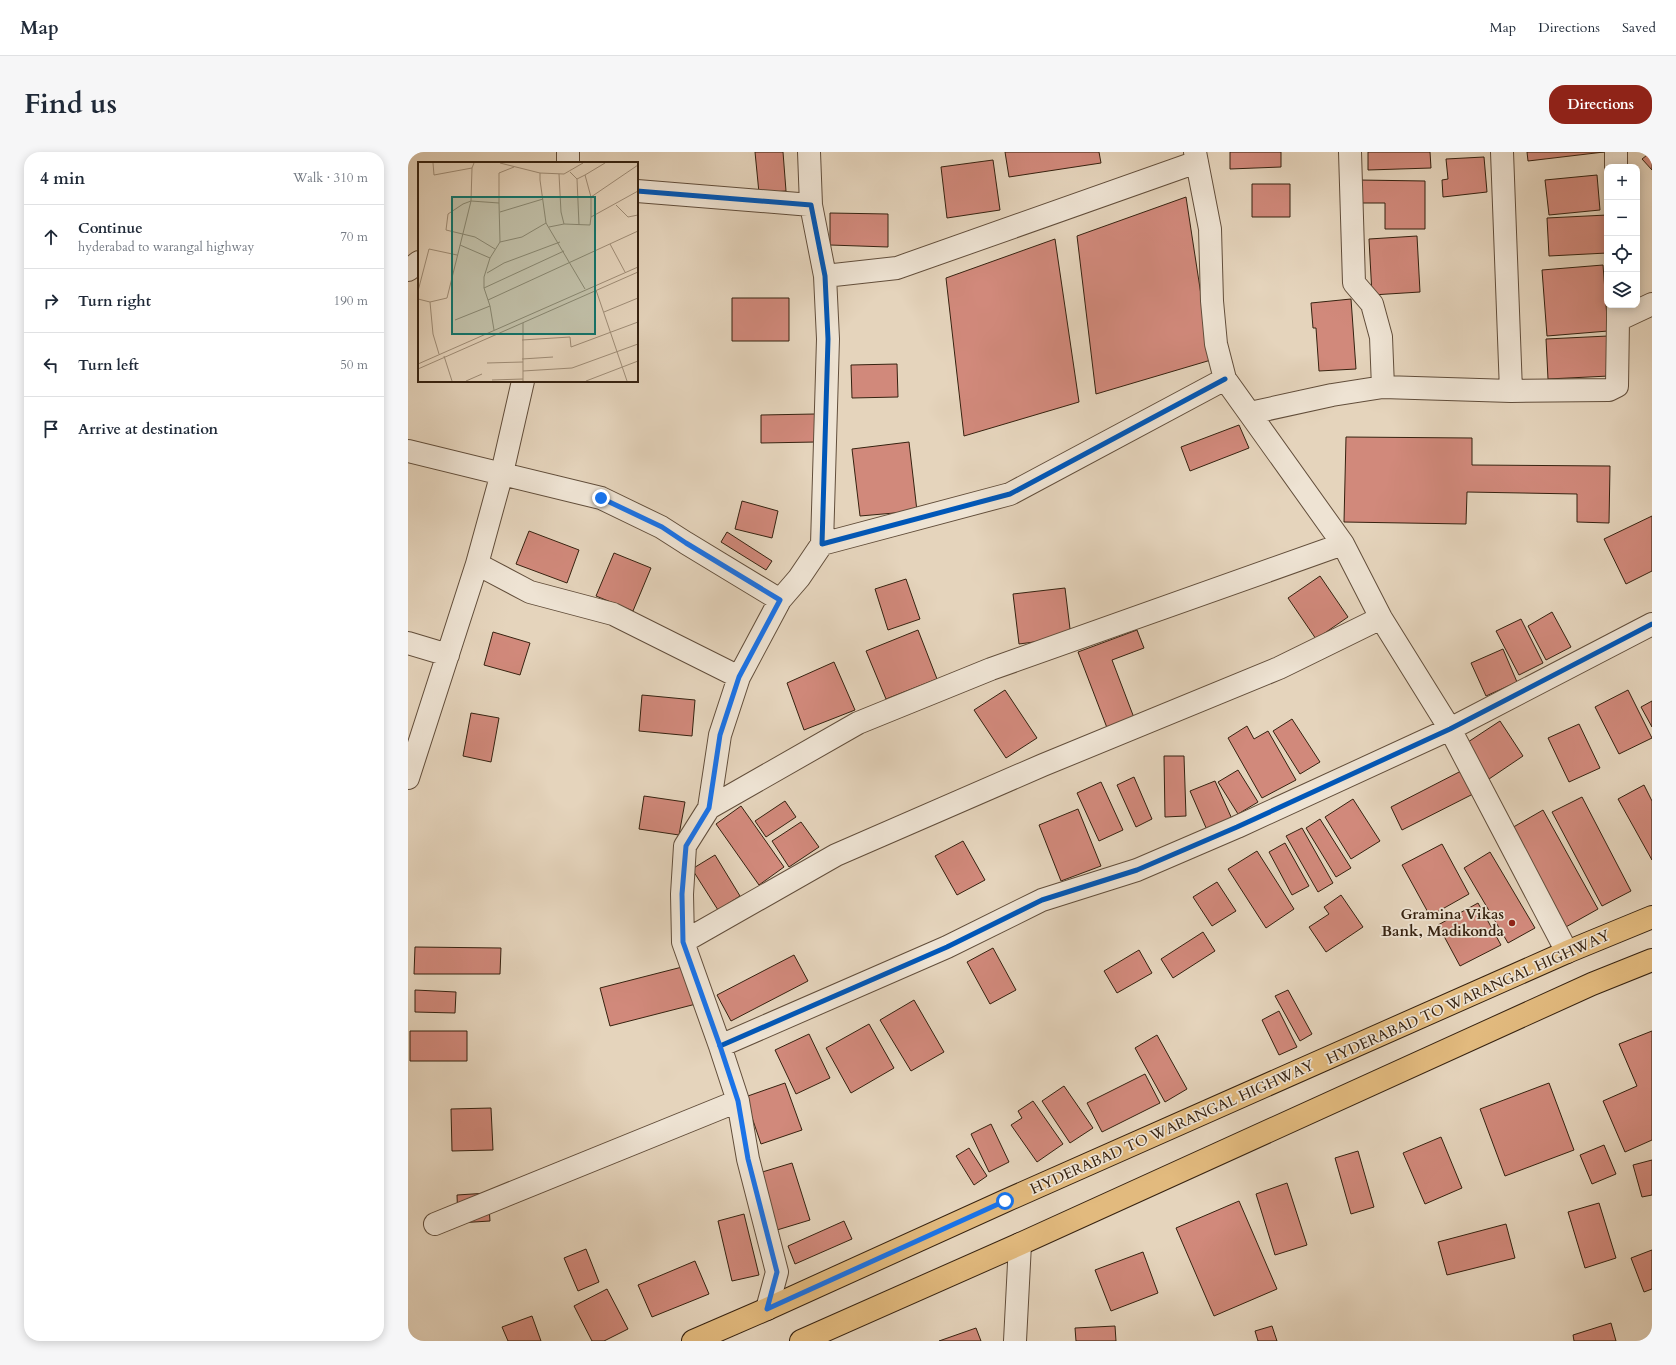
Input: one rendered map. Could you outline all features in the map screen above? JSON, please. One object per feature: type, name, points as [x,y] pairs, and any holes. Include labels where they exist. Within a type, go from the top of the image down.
[{"type":"main road","name":"HYDERABAD TO WARANGAL HIGHWAY","points":[[693,1341],[1567,952],[1652,917]]},
{"type":"main road","points":[[801,1341],[1020,1244],[1592,984],[1652,960]]},
{"type":"street","points":[[767,1309],[777,1272],[748,1159],[738,1101],[683,942],[682,894],[686,846],[709,808],[720,735],[739,677],[780,600],[799,578],[822,544],[828,339],[825,276],[811,205],[809,152]]},
{"type":"street","points":[[1350,152],[1354,283],[1372,304],[1381,337],[1383,387]]},
{"type":"street","points":[[1502,152],[1511,391]]},
{"type":"street","points":[[1616,152],[1616,164]]},
{"type":"street","points":[[825,276],[897,268],[1196,157],[1210,229],[1212,300],[1216,344],[1226,379],[1343,544],[1381,618],[1450,730],[1567,952]]},
{"type":"street","points":[[638,191],[811,205]]},
{"type":"street","points":[[408,270],[418,263]]},
{"type":"street","points":[[1250,413],[1332,395],[1383,387],[1511,391],[1609,390],[1617,386],[1618,312],[1652,304]]},
{"type":"street","points":[[822,544],[1010,494],[1226,379]]},
{"type":"street","points":[[408,778],[477,564],[502,473],[522,382]]},
{"type":"street","points":[[408,451],[601,498],[662,527],[780,600]]},
{"type":"street","points":[[709,808],[858,723],[991,669],[1343,544]]},
{"type":"street","points":[[477,564],[530,592],[613,614],[739,677]]},
{"type":"street","points":[[683,942],[836,855],[1043,765],[1279,668],[1381,618]]},
{"type":"street","points":[[720,1046],[947,947],[1042,900],[1137,870],[1237,828],[1450,730],[1652,624]]},
{"type":"street","points":[[408,644],[448,655]]},
{"type":"street","points":[[435,1224],[738,1101]]},
{"type":"street","points":[[1015,1341],[1020,1244]]},
{"type":"building","points":[[755,152],[783,152],[786,191],[759,193]]},
{"type":"building","points":[[1005,152],[1099,152],[1101,163],[1009,177]]},
{"type":"building","points":[[1230,152],[1281,152],[1281,167],[1230,169]]},
{"type":"building","points":[[1368,152],[1430,152],[1431,168],[1368,170]]},
{"type":"building","points":[[1527,152],[1604,152],[1528,161]]},
{"type":"building","points":[[1652,152],[1652,170],[1642,159]]},
{"type":"building","points":[[1484,157],[1487,192],[1443,197],[1442,180],[1448,179],[1446,159]]},
{"type":"building","points":[[993,160],[1000,210],[947,218],[941,167]]},
{"type":"building","points":[[1597,175],[1600,210],[1549,215],[1545,180]]},
{"type":"building","points":[[1359,180],[1425,181],[1425,229],[1385,229],[1385,203],[1359,203]]},
{"type":"building","points":[[1252,184],[1290,184],[1290,217],[1252,217]]},
{"type":"building","points":[[1186,197],[1211,360],[1096,394],[1077,236]]},
{"type":"building","points":[[830,213],[888,214],[888,247],[830,245]]},
{"type":"building","points":[[1604,215],[1604,253],[1549,256],[1547,218]]},
{"type":"building","points":[[1417,236],[1420,292],[1372,295],[1369,239]]},
{"type":"building","points":[[1055,239],[1079,402],[964,436],[946,278]]},
{"type":"building","points":[[1603,265],[1604,308],[1606,308],[1608,331],[1547,336],[1542,270]]},
{"type":"building","points":[[732,298],[789,298],[789,341],[732,341]]},
{"type":"building","points":[[1351,299],[1356,369],[1319,371],[1316,328],[1313,328],[1311,303]]},
{"type":"building","points":[[1608,336],[1609,376],[1548,379],[1546,339]]},
{"type":"building","points":[[897,364],[898,397],[852,398],[851,365]]},
{"type":"building","points":[[815,414],[816,442],[761,443],[761,415]]},
{"type":"building","points":[[1239,425],[1249,448],[1190,471],[1181,447]]},
{"type":"building","points":[[1346,437],[1472,438],[1472,465],[1610,466],[1609,523],[1577,522],[1577,494],[1467,492],[1466,524],[1344,522]]},
{"type":"building","points":[[909,442],[917,511],[860,516],[852,449]]},
{"type":"building","points":[[742,501],[778,511],[772,538],[735,529]]},
{"type":"building","points":[[1652,516],[1652,571],[1626,584],[1604,539]]},
{"type":"building","points":[[529,531],[579,550],[567,583],[516,564]]},
{"type":"building","points":[[727,532],[772,561],[766,570],[721,542]]},
{"type":"building","points":[[614,553],[651,568],[633,611],[596,596]]},
{"type":"building","points":[[1320,576],[1348,617],[1316,639],[1288,598]]},
{"type":"building","points":[[906,579],[920,619],[888,630],[875,589]]},
{"type":"building","points":[[1065,588],[1071,637],[1019,644],[1013,594]]},
{"type":"building","points":[[1552,612],[1571,647],[1546,660],[1528,626]]},
{"type":"building","points":[[1521,619],[1543,663],[1519,675],[1496,631]]},
{"type":"building","points":[[918,630],[937,679],[886,699],[866,651]]},
{"type":"building","points":[[1137,630],[1144,648],[1112,660],[1136,723],[1109,733],[1078,652]]},
{"type":"building","points":[[493,632],[530,643],[520,675],[484,665]]},
{"type":"building","points":[[1503,649],[1517,682],[1486,696],[1471,663]]},
{"type":"building","points":[[834,662],[855,710],[804,730],[787,683]]},
{"type":"building","points":[[1005,690],[1037,738],[1006,758],[974,710]]},
{"type":"building","points":[[1628,690],[1652,738],[1619,754],[1595,707]]},
{"type":"building","points":[[642,695],[695,700],[692,736],[639,731]]},
{"type":"building","points":[[1652,701],[1652,727],[1641,707]]},
{"type":"building","points":[[471,713],[499,718],[491,762],[463,756]]},
{"type":"building","points":[[1292,719],[1320,762],[1300,774],[1273,731]]},
{"type":"building","points":[[1500,721],[1523,756],[1489,779],[1465,744]]},
{"type":"building","points":[[1579,724],[1600,768],[1569,782],[1548,738]]},
{"type":"building","points":[[1247,726],[1254,739],[1268,731],[1296,780],[1262,798],[1228,738]]},
{"type":"building","points":[[1164,756],[1184,756],[1186,816],[1165,817]]},
{"type":"building","points":[[1465,769],[1477,792],[1402,830],[1391,807]]},
{"type":"building","points":[[1238,770],[1258,802],[1238,814],[1218,782]]},
{"type":"building","points":[[1134,777],[1152,819],[1136,827],[1117,785]]},
{"type":"building","points":[[1215,781],[1232,819],[1207,830],[1190,791]]},
{"type":"building","points":[[1101,782],[1123,830],[1099,841],[1077,793]]},
{"type":"building","points":[[1644,785],[1652,801],[1652,860],[1618,799]]},
{"type":"building","points":[[644,796],[685,802],[679,835],[639,829]]},
{"type":"building","points":[[1582,797],[1631,891],[1602,906],[1552,812]]},
{"type":"building","points":[[1353,799],[1380,841],[1351,859],[1325,817]]},
{"type":"building","points":[[785,801],[796,817],[766,837],[755,821]]},
{"type":"building","points":[[741,806],[784,867],[759,885],[716,824]]},
{"type":"building","points":[[1078,809],[1101,866],[1061,881],[1039,825]]},
{"type":"building","points":[[1543,810],[1598,909],[1564,928],[1510,829]]},
{"type":"building","points":[[1320,819],[1351,868],[1336,877],[1306,828]]},
{"type":"building","points":[[801,822],[819,847],[789,867],[772,841]]},
{"type":"building","points":[[1302,828],[1333,883],[1318,892],[1286,836]]},
{"type":"building","points":[[963,841],[985,880],[957,895],[935,856]]},
{"type":"building","points":[[1285,843],[1309,886],[1292,895],[1269,852]]},
{"type":"building","points":[[1442,844],[1469,894],[1430,916],[1402,865]]},
{"type":"building","points":[[1257,851],[1294,909],[1266,928],[1228,869]]},
{"type":"building","points":[[1490,852],[1535,928],[1508,943],[1464,868]]},
{"type":"building","points":[[715,855],[740,896],[718,910],[692,869]]},
{"type":"building","points":[[1217,882],[1236,911],[1212,926],[1193,897]]},
{"type":"building","points":[[1341,895],[1363,927],[1326,952],[1309,927],[1329,914],[1324,907]]},
{"type":"building","points":[[1478,903],[1501,945],[1460,966],[1438,925]]},
{"type":"building","points":[[1203,932],[1215,951],[1173,978],[1161,959]]},
{"type":"building","points":[[415,947],[501,948],[500,974],[414,974]]},
{"type":"building","points":[[993,948],[1016,990],[990,1004],[967,962]]},
{"type":"building","points":[[1139,950],[1152,973],[1117,993],[1104,971]]},
{"type":"building","points":[[794,955],[808,981],[731,1021],[717,995]]},
{"type":"building","points":[[686,966],[696,1004],[610,1026],[600,988]]},
{"type":"building","points":[[415,990],[456,992],[455,1013],[415,1012]]},
{"type":"building","points":[[1288,990],[1312,1034],[1300,1041],[1275,996]]},
{"type":"building","points":[[914,1000],[944,1052],[911,1071],[880,1020]]},
{"type":"building","points":[[1279,1011],[1297,1047],[1279,1055],[1262,1020]]},
{"type":"building","points":[[869,1024],[894,1068],[851,1093],[826,1048]]},
{"type":"building","points":[[410,1031],[467,1031],[467,1061],[410,1061]]},
{"type":"building","points":[[1652,1031],[1652,1140],[1625,1152],[1603,1101],[1637,1086],[1619,1044]]},
{"type":"building","points":[[809,1034],[830,1078],[796,1094],[775,1050]]},
{"type":"building","points":[[1157,1035],[1187,1089],[1165,1102],[1135,1048]]},
{"type":"building","points":[[1145,1074],[1160,1103],[1102,1132],[1087,1103]]},
{"type":"building","points":[[785,1083],[802,1130],[761,1144],[745,1097]]},
{"type":"building","points":[[1549,1083],[1574,1150],[1505,1176],[1480,1109]]},
{"type":"building","points":[[1064,1086],[1093,1128],[1070,1143],[1042,1101]]},
{"type":"building","points":[[1033,1101],[1063,1144],[1037,1162],[1011,1125],[1022,1118],[1018,1111]]},
{"type":"building","points":[[491,1108],[493,1150],[452,1151],[451,1109]]},
{"type":"building","points":[[991,1124],[1009,1162],[989,1172],[971,1134]]},
{"type":"building","points":[[1441,1137],[1462,1188],[1425,1204],[1403,1153]]},
{"type":"building","points":[[1604,1145],[1616,1174],[1592,1184],[1580,1155]]},
{"type":"building","points":[[969,1148],[987,1176],[974,1185],[956,1156]]},
{"type":"building","points":[[1358,1151],[1374,1207],[1351,1214],[1335,1158]]},
{"type":"building","points":[[1652,1160],[1652,1195],[1642,1197],[1633,1165]]},
{"type":"building","points":[[792,1163],[810,1220],[777,1230],[759,1173]]},
{"type":"building","points":[[1287,1183],[1307,1245],[1275,1255],[1256,1194]]},
{"type":"building","points":[[488,1193],[490,1221],[458,1223],[457,1195]]},
{"type":"building","points":[[1239,1201],[1277,1289],[1214,1316],[1176,1228]]},
{"type":"building","points":[[1599,1203],[1616,1258],[1585,1268],[1568,1212]]},
{"type":"building","points":[[744,1214],[759,1275],[732,1281],[718,1221]]},
{"type":"building","points":[[844,1221],[852,1239],[795,1264],[788,1246]]},
{"type":"building","points":[[1506,1224],[1515,1258],[1447,1275],[1438,1242]]},
{"type":"building","points":[[586,1249],[599,1282],[578,1291],[564,1258]]},
{"type":"building","points":[[1652,1250],[1652,1289],[1644,1292],[1631,1258]]},
{"type":"building","points":[[1143,1252],[1158,1293],[1111,1311],[1095,1270]]},
{"type":"building","points":[[695,1261],[709,1294],[652,1317],[638,1285]]},
{"type":"building","points":[[607,1289],[628,1329],[604,1341],[592,1341],[574,1306]]},
{"type":"building","points":[[532,1316],[541,1341],[508,1341],[502,1327]]},
{"type":"building","points":[[1611,1323],[1616,1341],[1574,1341],[1573,1335]]},
{"type":"building","points":[[1115,1326],[1116,1341],[1076,1341],[1075,1328]]},
{"type":"building","points":[[1272,1326],[1277,1341],[1258,1341],[1255,1331]]},
{"type":"building","points":[[976,1328],[981,1341],[939,1341]]},
{"type":"cycle path","points":[[638,191],[811,205],[825,276],[828,339],[822,544],[1010,494],[1225,379]]},
{"type":"cycle path","points":[[720,1046],[947,947],[1042,900],[1137,870],[1237,827],[1450,729],[1652,624]]},
{"type":"place","name":"Gramina Vikas Bank, Madikonda","points":[[1512,923]]},
{"type":"route","points":[[601,498],[662,527],[780,600],[739,677],[720,735],[709,808],[686,846],[682,894],[683,942],[738,1101],[748,1159],[777,1272],[767,1309],[1005,1201]]}]
